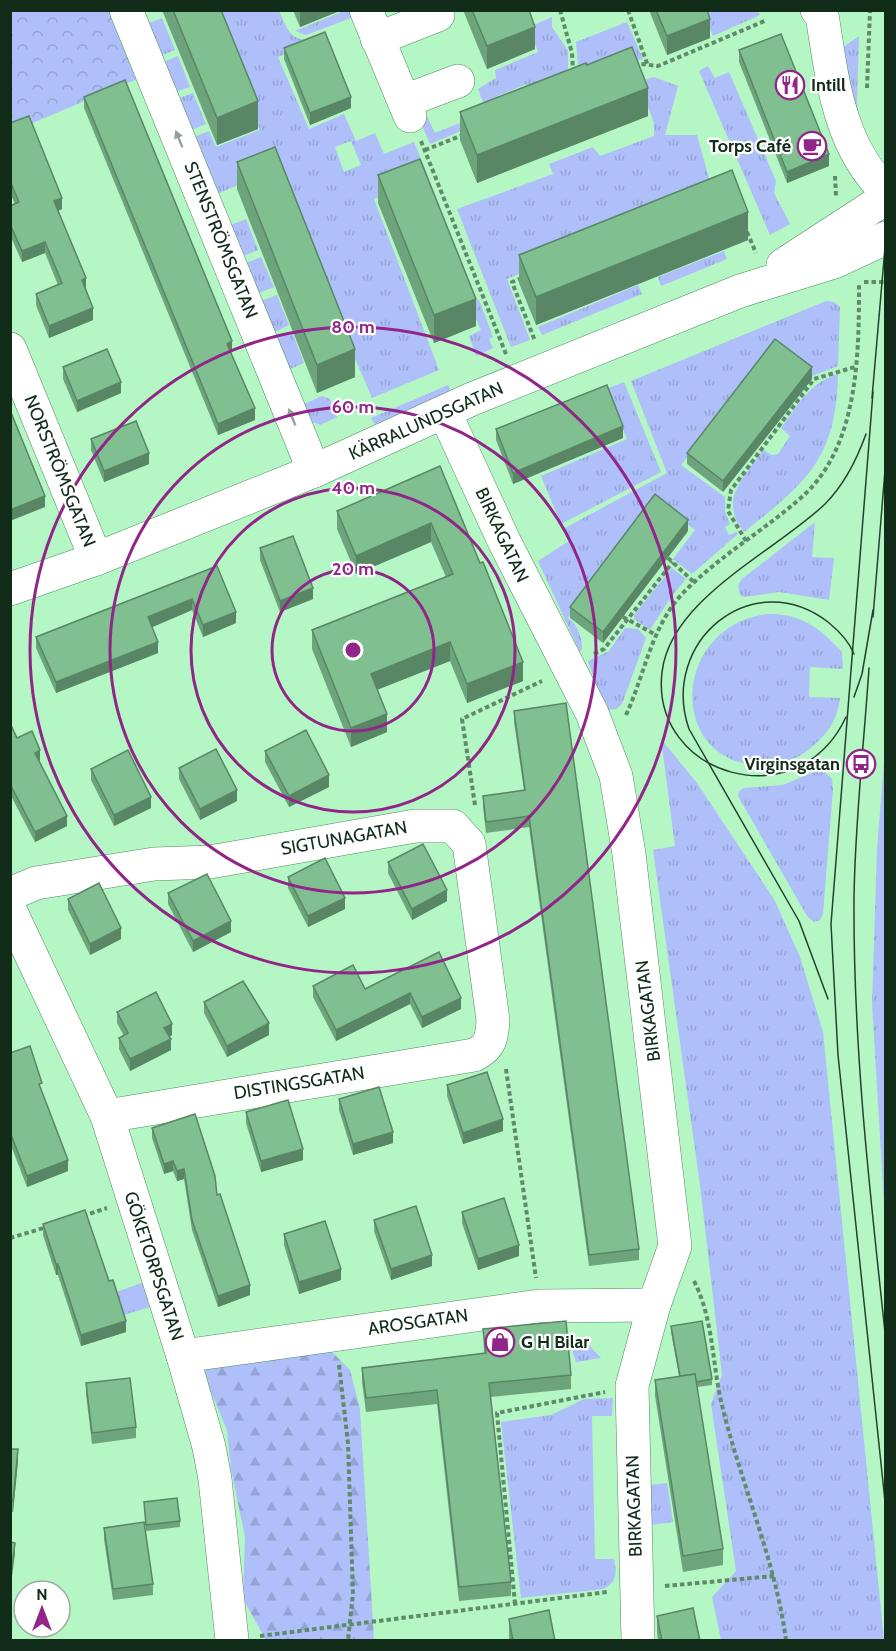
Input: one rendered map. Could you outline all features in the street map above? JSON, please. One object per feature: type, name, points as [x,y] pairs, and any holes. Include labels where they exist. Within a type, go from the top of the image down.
[{"type":"street","name":"STENSTRÖMSGATAN","points":[[126,10],[314,471]]},
{"type":"street","points":[[820,13],[839,108],[860,162],[885,191]]},
{"type":"street","points":[[438,15],[371,25],[408,108],[458,81]]},
{"type":"street","name":"KÄRRALUNDSGATAN","points":[[740,291],[824,240],[885,198]]},
{"type":"street","name":"KÄRRALUNDSGATAN","points":[[10,589],[96,559],[314,471],[446,413],[471,399],[740,291],[834,262],[885,238]]},
{"type":"street","name":"NORSTRÖMSGATAN","points":[[10,349],[96,559]]},
{"type":"street","name":"BIRKAGATAN","points":[[446,413],[504,541],[601,736],[616,776],[629,854],[675,1246],[654,1305],[632,1386],[638,1641]]},
{"type":"street","name":"SIGTUNAGATAN","points":[[10,894],[36,883],[154,864],[210,862],[415,826],[448,824],[464,836]]},
{"type":"street","points":[[464,836],[469,844],[473,865],[493,1020],[489,1045]]},
{"type":"street","name":"GÖKETORPSGATAN","points":[[10,910],[107,1116],[134,1200],[209,1447],[242,1639]]},
{"type":"street","name":"DISTINGSGATAN","points":[[107,1116],[474,1055],[489,1045]]},
{"type":"street","name":"AROSGATAN","points":[[183,1356],[539,1306],[654,1305]]},
{"type":"path","points":[[560,10],[572,53],[573,72]]},
{"type":"path","points":[[628,10],[649,67]]},
{"type":"path","points":[[867,99],[870,10]]},
{"type":"path","points":[[627,63],[649,67],[658,66],[767,20]]},
{"type":"path","points":[[408,108],[507,357],[498,360]]},
{"type":"path","points":[[425,150],[468,132]]},
{"type":"path","points":[[744,225],[757,255]]},
{"type":"path","points":[[524,278],[513,282],[537,344]]},
{"type":"path","points":[[601,736],[614,732],[623,721],[656,635],[676,602],[695,583],[803,496],[821,477],[842,436],[855,367],[859,282]]},
{"type":"path","points":[[873,282],[885,282]]},
{"type":"path","points":[[747,541],[728,511],[731,490],[814,379],[855,367]]},
{"type":"path","points":[[668,558],[695,583]]},
{"type":"path","points":[[464,836],[474,818],[475,802],[462,718],[604,649],[673,562]]},
{"type":"path","points":[[623,617],[656,635]]},
{"type":"path","points":[[489,1045],[503,1060],[509,1077],[539,1306]]},
{"type":"path","points":[[78,1217],[134,1200]]},
{"type":"path","points":[[10,1238],[55,1224]]},
{"type":"path","points":[[675,1246],[705,1303],[721,1402],[774,1576],[786,1641]]},
{"type":"path","points":[[336,1334],[348,1443],[353,1594],[348,1641]]},
{"type":"path","points":[[515,1604],[497,1413],[632,1386]]},
{"type":"path","points":[[242,1639],[636,1588],[774,1576]]},
{"type":"green space","points":[[11,11],[114,11],[142,77],[11,132]]},
{"type":"green space","points":[[214,11],[279,11],[290,33],[294,36],[306,40],[324,39],[278,57],[309,129],[344,114],[356,141],[375,133],[384,154],[414,142],[428,176],[374,199],[439,370],[372,398],[274,170],[217,194],[192,138],[209,131],[216,147],[260,130]],"holes":[[[351,141],[361,165],[344,172],[335,147]]]},
{"type":"green space","points":[[344,11],[357,11],[359,15],[306,35],[295,31]]},
{"type":"green space","points":[[703,11],[758,11],[760,15],[713,36]]},
{"type":"green space","points":[[552,17],[552,27],[568,51],[568,88],[537,99],[526,84],[498,96],[505,113],[489,118],[478,89],[496,78],[495,70],[538,52],[529,27]]},
{"type":"green space","points":[[162,18],[175,50],[160,56],[147,24]]},
{"type":"green space","points":[[627,22],[643,59],[579,76],[576,42]]},
{"type":"green space","points":[[859,36],[857,103],[860,123],[839,50]]},
{"type":"green space","points":[[178,56],[190,87],[175,92],[163,62]]},
{"type":"green space","points":[[708,66],[715,78],[729,72],[776,181],[774,193],[790,224],[770,235],[699,71]]},
{"type":"green space","points":[[654,77],[678,86],[665,135],[697,135],[714,196],[507,279],[530,340],[511,347],[457,209],[553,174],[549,164],[593,147],[600,156],[654,136],[654,123],[639,82]]},
{"type":"green space","points":[[193,93],[206,124],[191,130],[177,99]]},
{"type":"green space","points":[[423,108],[435,133],[482,114],[485,121],[430,144],[417,114]]},
{"type":"green space","points":[[246,219],[258,250],[241,257],[228,226]]},
{"type":"green space","points":[[724,251],[727,259],[661,286],[658,277]]},
{"type":"green space","points":[[261,257],[274,287],[256,294],[244,264]]},
{"type":"green space","points":[[638,285],[642,294],[542,335],[538,327]]},
{"type":"green space","points":[[277,295],[289,325],[273,333],[259,302]]},
{"type":"green space","points":[[479,300],[493,337],[489,339],[493,348],[476,356],[469,336],[481,330],[469,303]]},
{"type":"green space","points":[[826,301],[834,302],[840,307],[838,366],[812,376],[775,348],[681,465],[725,497],[725,512],[730,524],[725,527],[729,535],[736,532],[738,534],[692,574],[673,559],[695,530],[656,500],[568,618],[579,632],[582,645],[580,652],[538,561],[569,541],[563,529],[667,473],[631,381]]},
{"type":"green space","points":[[292,332],[304,363],[288,370],[275,339]]},
{"type":"green space","points":[[838,374],[831,428],[814,466],[785,498],[744,532],[733,509],[737,489],[742,480],[763,450],[772,455],[778,454],[790,436],[781,428],[805,395],[819,383]]},
{"type":"green space","points":[[624,382],[661,472],[561,524],[541,476],[627,439],[606,389]]},
{"type":"green space","points":[[448,385],[452,393],[375,425],[371,418]]},
{"type":"green space","points":[[322,396],[330,399],[337,417],[320,425],[308,420],[302,405]]},
{"type":"green space","points":[[815,522],[812,557],[834,558],[829,600],[779,592],[744,597],[740,595],[738,585],[742,579]]},
{"type":"green space","points":[[672,568],[686,579],[671,597],[650,630],[634,619],[634,615]]},
{"type":"green space","points":[[767,614],[790,616],[818,629],[842,652],[843,669],[810,667],[809,697],[840,698],[833,723],[818,742],[795,758],[761,765],[731,759],[709,743],[696,721],[692,694],[698,667],[712,643],[735,624]]},
{"type":"green space","points":[[625,628],[638,629],[646,638],[622,704],[616,709],[608,710],[602,701],[588,661],[609,651]]},
{"type":"green space","points":[[661,739],[697,783],[775,901],[800,957],[823,1032],[884,1640],[721,1640],[712,1597],[736,1571],[711,1404],[722,1375],[700,1185],[653,850],[675,846]]},
{"type":"green space","points":[[885,750],[885,1221],[872,1003],[877,849]]},
{"type":"green space","points":[[821,769],[832,779],[833,789],[823,914],[820,920],[814,922],[807,916],[738,796],[739,791],[744,788],[783,785]]},
{"type":"green space","points":[[142,1283],[150,1307],[124,1315],[116,1292]]},
{"type":"green space","points":[[566,1333],[583,1339],[601,1358],[576,1362]]},
{"type":"green space","points":[[327,1347],[350,1370],[360,1409],[374,1640],[266,1640],[243,1599],[245,1537],[231,1469],[227,1430],[197,1359]]},
{"type":"green space","points":[[613,1398],[612,1416],[592,1416],[595,1559],[614,1559],[616,1573],[613,1581],[603,1589],[521,1598],[501,1422],[551,1415],[584,1399]]},
{"type":"green space","points":[[667,1483],[673,1522],[651,1525],[650,1485]]},
{"type":"building","points":[[173,10],[221,10],[258,101],[217,118]]},
{"type":"building","points":[[472,10],[529,10],[535,27],[487,46]]},
{"type":"building","points":[[656,10],[707,10],[710,19],[667,36]]},
{"type":"building","points":[[325,32],[351,97],[310,113],[284,48]]},
{"type":"building","points":[[781,34],[829,154],[787,172],[739,50]]},
{"type":"building","points":[[632,47],[648,88],[477,155],[460,112]]},
{"type":"building","points":[[125,80],[232,341],[227,344],[255,408],[218,424],[84,97]]},
{"type":"building","points":[[29,116],[62,198],[54,201],[86,278],[82,280],[93,308],[49,326],[36,294],[62,283],[45,242],[22,251],[10,224],[10,206],[19,202],[10,181],[10,123]]},
{"type":"building","points":[[275,147],[355,349],[317,365],[237,162]]},
{"type":"building","points":[[420,159],[476,299],[434,315],[378,175]]},
{"type":"building","points":[[732,170],[748,212],[536,297],[519,255]]},
{"type":"building","points":[[775,339],[812,367],[723,481],[687,453]]},
{"type":"building","points":[[107,349],[121,382],[77,401],[63,367]]},
{"type":"building","points":[[607,385],[623,426],[513,473],[496,429]]},
{"type":"building","points":[[10,410],[45,496],[10,510]]},
{"type":"building","points":[[136,421],[149,453],[104,471],[91,439]]},
{"type":"building","points":[[440,466],[480,563],[483,562],[523,662],[467,684],[450,642],[371,674],[387,714],[351,728],[312,630],[453,574],[431,523],[356,556],[337,511]]},
{"type":"building","points":[[655,494],[688,520],[603,632],[570,607]]},
{"type":"building","points":[[293,536],[313,588],[280,601],[260,548]]},
{"type":"building","points":[[217,566],[236,612],[203,625],[192,599],[148,617],[158,642],[56,682],[36,637]]},
{"type":"building","points":[[566,703],[639,1249],[589,1255],[529,816],[486,822],[483,796],[525,790],[514,711]]},
{"type":"building","points":[[10,723],[17,738],[32,731],[40,750],[35,753],[67,816],[35,832],[10,784]]},
{"type":"building","points":[[306,730],[329,775],[289,796],[265,751]]},
{"type":"building","points":[[216,749],[237,790],[200,809],[179,768]]},
{"type":"building","points":[[128,750],[151,797],[114,815],[91,769]]},
{"type":"building","points":[[423,844],[447,890],[412,909],[388,862]]},
{"type":"building","points":[[325,858],[345,898],[308,916],[288,877]]},
{"type":"building","points":[[207,874],[231,921],[193,941],[168,893]]},
{"type":"building","points":[[99,883],[121,928],[90,944],[68,899]]},
{"type":"building","points":[[439,952],[461,998],[422,1017],[410,993],[336,1030],[313,986],[353,965],[365,989]]},
{"type":"building","points":[[243,981],[269,1023],[227,1046],[204,1002]]},
{"type":"building","points":[[156,992],[172,1024],[164,1028],[171,1039],[130,1059],[119,1038],[128,1033],[117,1012]]},
{"type":"building","points":[[30,1046],[42,1083],[39,1084],[68,1160],[27,1176],[10,1132],[10,1053]]},
{"type":"building","points":[[487,1072],[503,1119],[463,1133],[447,1085]]},
{"type":"building","points":[[379,1087],[393,1132],[353,1144],[339,1099]]},
{"type":"building","points":[[288,1100],[303,1149],[261,1161],[246,1112]]},
{"type":"building","points":[[195,1114],[215,1176],[217,1195],[220,1194],[250,1285],[218,1296],[192,1220],[184,1169],[177,1171],[173,1161],[164,1164],[152,1128]]},
{"type":"building","points":[[504,1198],[519,1245],[478,1259],[462,1212]]},
{"type":"building","points":[[416,1206],[432,1255],[391,1269],[374,1220]]},
{"type":"building","points":[[85,1210],[109,1281],[113,1280],[126,1321],[81,1335],[43,1224]]},
{"type":"building","points":[[325,1221],[341,1269],[299,1282],[284,1234]]},
{"type":"building","points":[[566,1321],[571,1375],[489,1383],[511,1582],[459,1587],[437,1390],[366,1398],[362,1368],[486,1353],[483,1329]]},
{"type":"building","points":[[702,1321],[712,1379],[696,1382],[695,1374],[680,1376],[671,1326]]},
{"type":"building","points":[[695,1374],[723,1549],[683,1556],[655,1380]]},
{"type":"building","points":[[130,1378],[136,1427],[92,1433],[86,1383]]},
{"type":"building","points":[[10,1449],[18,1449],[13,1501],[10,1500]]},
{"type":"building","points":[[177,1498],[180,1521],[146,1525],[144,1502]]},
{"type":"building","points":[[144,1522],[153,1584],[113,1589],[104,1528]]},
{"type":"building","points":[[10,1542],[15,1543],[10,1579]]},
{"type":"building","points":[[693,1608],[700,1641],[662,1641],[657,1616]]},
{"type":"building","points":[[549,1610],[555,1641],[513,1641],[509,1619]]},
{"type":"tram line","points":[[872,398],[886,236]]},
{"type":"tram line","points":[[873,392],[831,924],[838,1055],[886,1511]]},
{"type":"tram line","points":[[846,717],[824,749],[795,768],[764,775],[732,772],[702,759],[679,737],[664,708],[662,672],[670,646],[684,621],[728,578],[825,504],[849,471],[866,434]]},
{"type":"tram line","points":[[873,617],[886,458]]},
{"type":"tram line","points":[[828,999],[799,921],[689,729],[683,697],[687,667],[700,642],[719,621],[743,607],[770,602],[799,606],[832,625],[854,654]]},
{"type":"tram line","points":[[854,697],[862,674],[873,610]]},
{"type":"tram line","points":[[869,668],[856,840],[854,954],[859,1065],[886,1341]]},
{"type":"place","name":"Intill","points":[[790,85]]},
{"type":"place","name":"Torps Café","points":[[812,146]]},
{"type":"place","name":"Virginsgatan","points":[[861,764]]},
{"type":"place","name":"G H Bilar","points":[[500,1342]]}]
